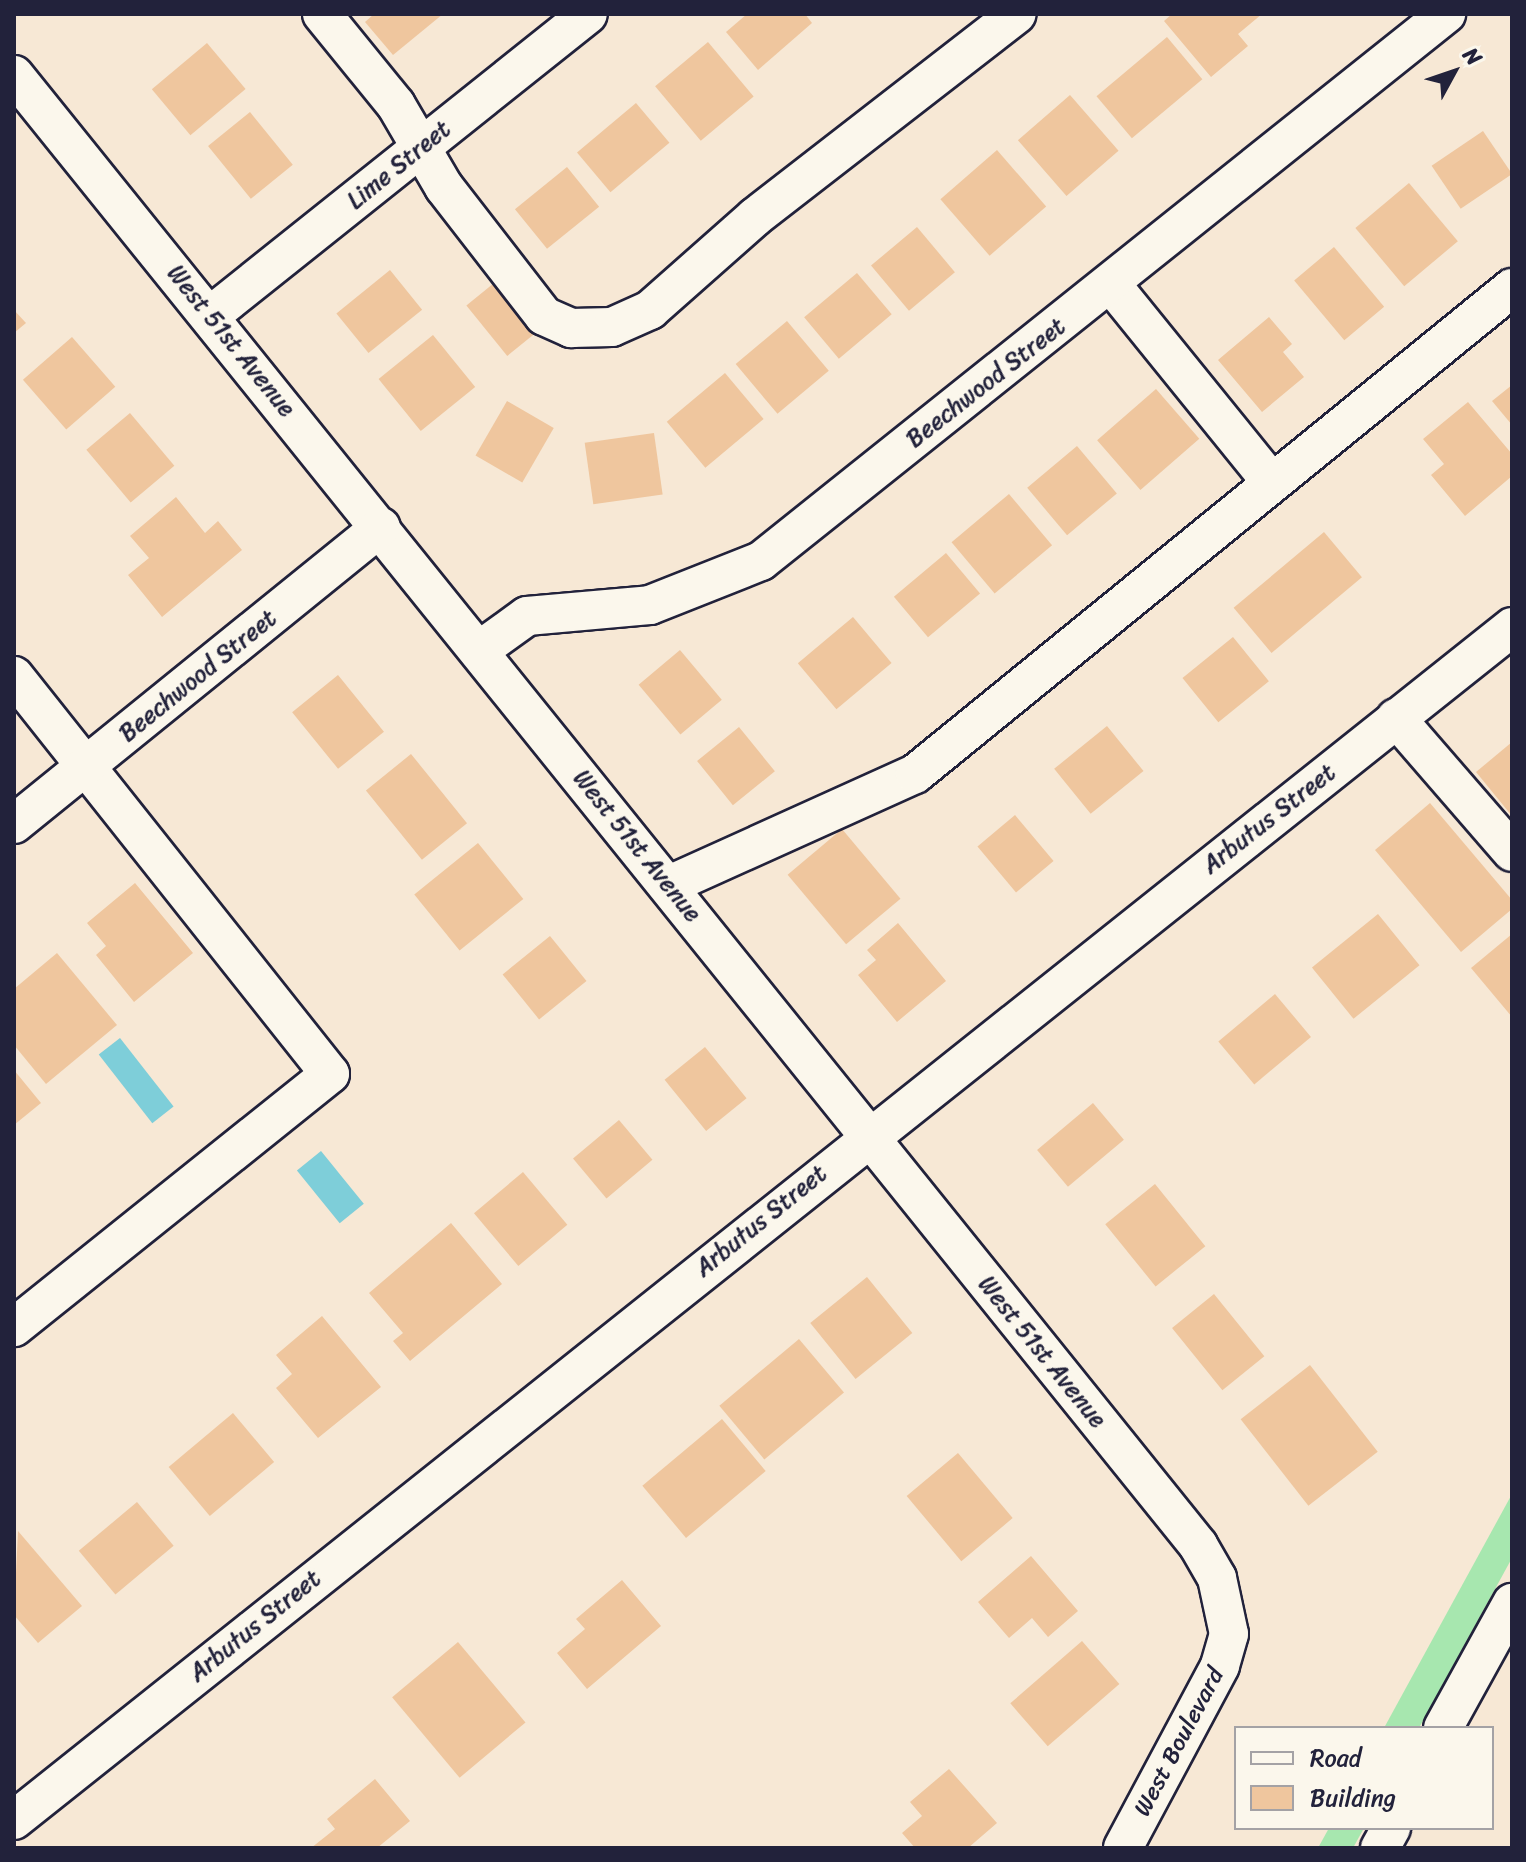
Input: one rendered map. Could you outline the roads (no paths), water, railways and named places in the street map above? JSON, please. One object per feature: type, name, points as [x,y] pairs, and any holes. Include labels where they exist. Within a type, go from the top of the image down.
[{"type":"street","points":[[322,14],[544,316],[571,328],[612,327],[650,310],[755,217],[1017,14]]},
{"type":"street","name":"Lime Street","points":[[211,315],[588,14]]},
{"type":"street","name":"Beechwood Street","points":[[480,650],[527,616],[650,605],[761,561],[1446,14]]},
{"type":"street","name":"West 51st Avenue","points":[[14,75],[211,315],[1198,1545],[1217,1578],[1229,1634]]},
{"type":"street","points":[[1111,284],[1272,483]]},
{"type":"street","points":[[669,885],[915,774],[1512,288]]},
{"type":"street","name":"Beechwood Street","points":[[14,824],[381,527]]},
{"type":"street","name":"Arbutus Street","points":[[14,1820],[867,1135],[1512,627]]},
{"type":"street","points":[[14,676],[330,1074],[14,1327]]},
{"type":"street","points":[[1396,718],[1512,852]]},
{"type":"street","points":[[1444,1726],[1512,1603]]},
{"type":"street","name":"West Boulevard","points":[[1123,1848],[1220,1666],[1229,1634]]},
{"type":"street","points":[[1380,1848],[1390,1830]]},
{"type":"water","points":[[120,1038],[174,1107],[152,1123],[99,1055]]},
{"type":"water","points":[[321,1151],[364,1204],[340,1223],[297,1171]]}]
